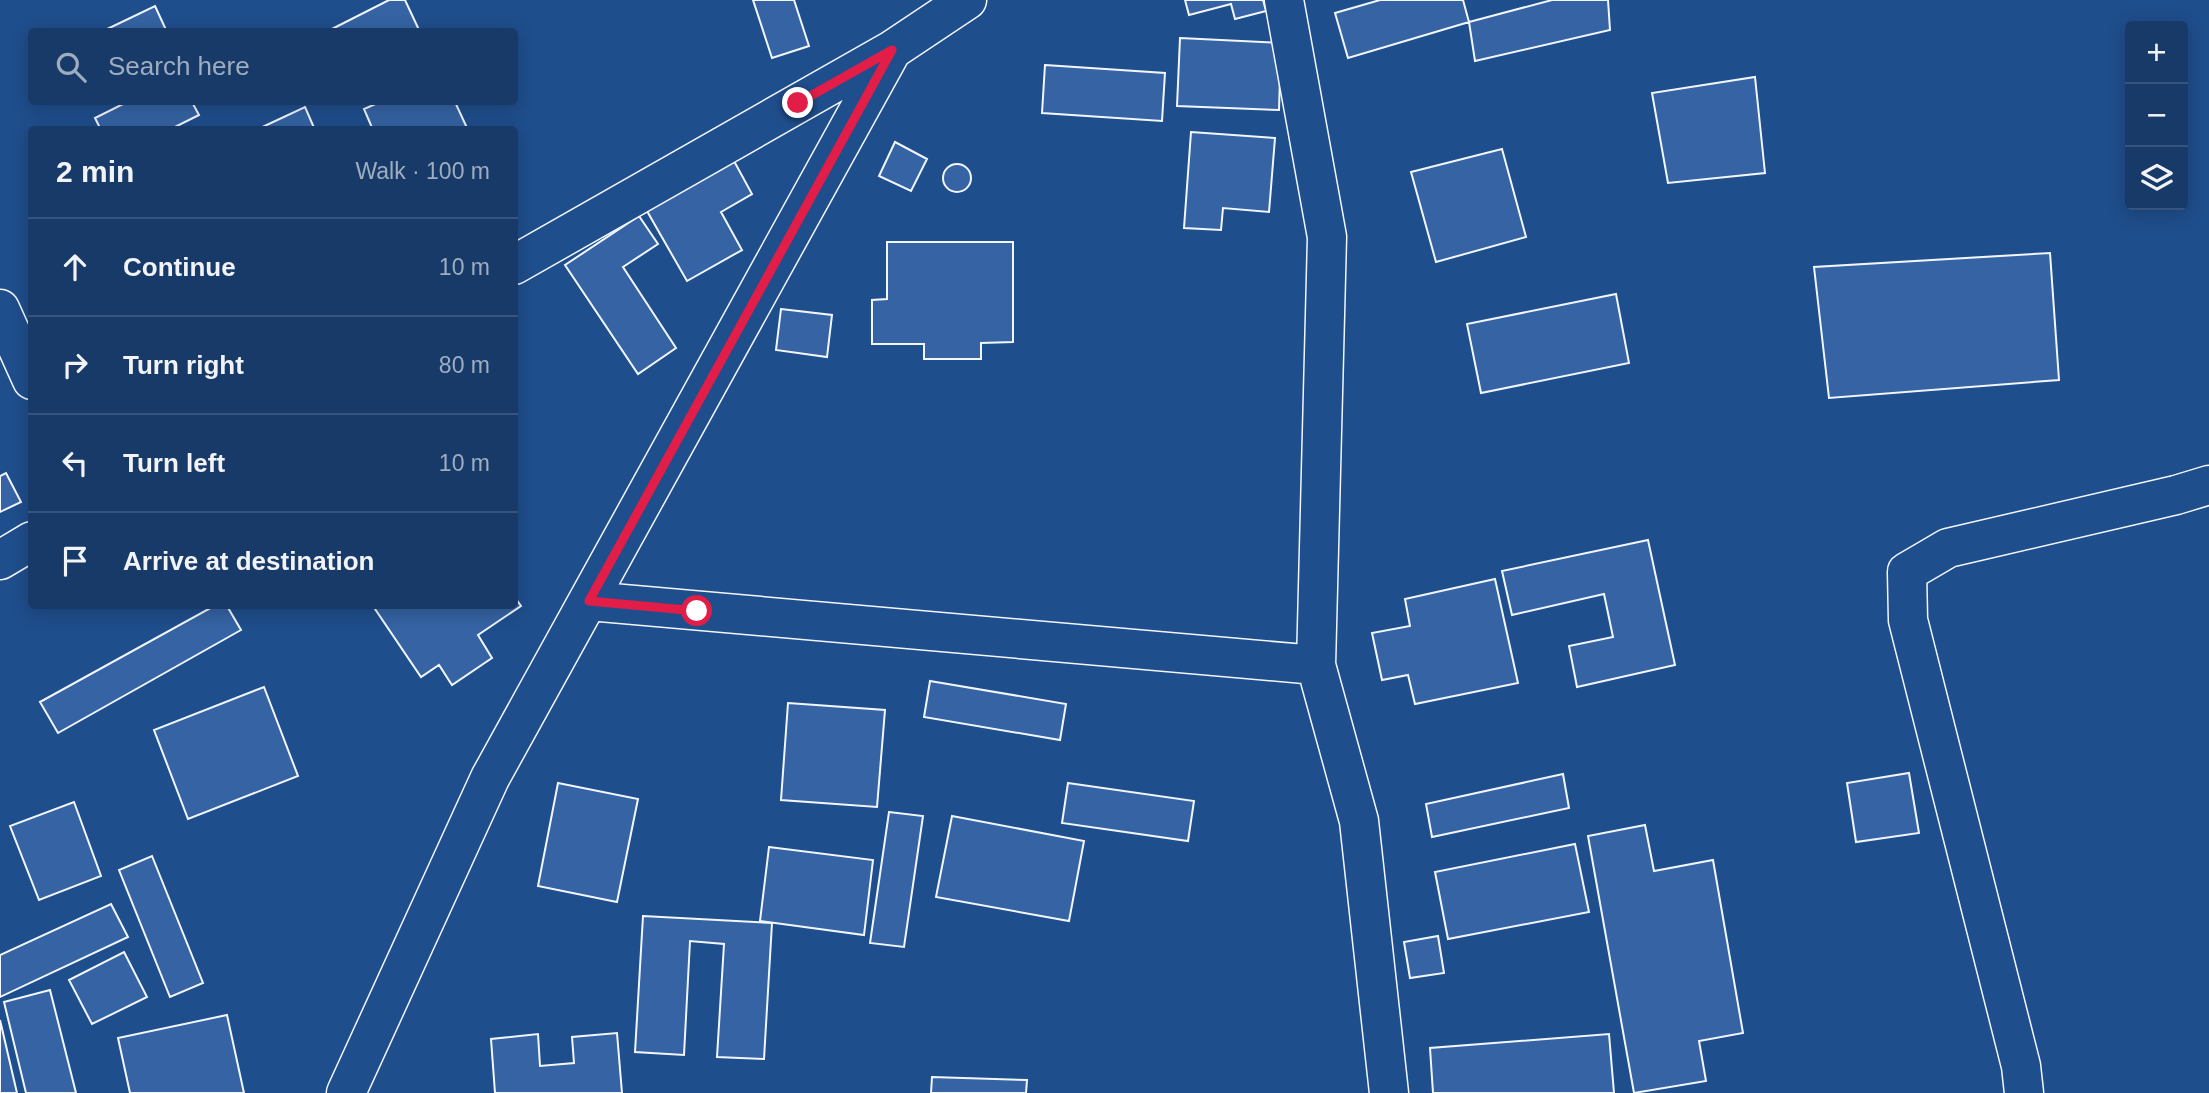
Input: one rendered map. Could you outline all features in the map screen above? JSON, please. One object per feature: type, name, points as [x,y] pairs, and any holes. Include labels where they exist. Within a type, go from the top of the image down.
[{"type":"street","points":[[518,263],[892,50],[967,0]]},
{"type":"street","points":[[1284,0],[1327,237],[1316,666],[1359,821],[1389,1093]]},
{"type":"street","points":[[346,1093],[490,778],[892,50]]},
{"type":"street","points":[[0,309],[28,371]]},
{"type":"street","points":[[2024,1093],[2021,1066],[1908,620],[1907,572],[1948,548],[2209,485]]},
{"type":"street","points":[[0,560],[28,543]]},
{"type":"street","points":[[589,601],[1316,666]]},
{"type":"building","points":[[389,0],[405,0],[418,28],[334,28]]},
{"type":"building","points":[[753,0],[794,0],[809,46],[772,58]]},
{"type":"building","points":[[1185,0],[1263,0],[1266,11],[1235,19],[1231,4],[1189,15]]},
{"type":"building","points":[[1380,0],[1463,0],[1469,22],[1348,58],[1335,13]]},
{"type":"building","points":[[1552,0],[1608,0],[1610,30],[1475,61],[1469,22]]},
{"type":"building","points":[[155,6],[165,28],[109,28]]},
{"type":"building","points":[[1180,38],[1281,43],[1279,110],[1177,106]]},
{"type":"building","points":[[1045,65],[1165,73],[1162,121],[1042,113]]},
{"type":"building","points":[[1755,77],[1765,173],[1668,183],[1652,93]]},
{"type":"building","points":[[121,105],[194,105],[199,115],[177,126],[99,126],[95,118]]},
{"type":"building","points":[[373,105],[456,105],[466,126],[371,126],[364,109]]},
{"type":"building","points":[[305,107],[313,126],[265,126]]},
{"type":"building","points":[[1191,132],[1275,138],[1269,212],[1223,208],[1221,230],[1184,228]]},
{"type":"building","points":[[895,142],[927,159],[911,191],[879,176]]},
{"type":"building","points":[[1502,149],[1526,237],[1436,262],[1411,172]]},
{"type":"building","points":[[734,161],[752,194],[721,212],[742,250],[687,281],[647,211]]},
{"type":"building","points":[[957,164],[967,168],[971,178],[967,188],[957,192],[947,188],[943,178],[947,168]]},
{"type":"building","points":[[639,216],[658,244],[623,267],[676,348],[638,374],[565,265]]},
{"type":"building","points":[[887,242],[1013,242],[1013,342],[981,343],[981,359],[924,359],[924,344],[872,344],[872,300],[887,299]]},
{"type":"building","points":[[2050,253],[2059,380],[1829,398],[1814,267]]},
{"type":"building","points":[[1616,294],[1629,363],[1481,393],[1467,324]]},
{"type":"building","points":[[781,309],[832,315],[827,357],[776,350]]},
{"type":"building","points":[[6,473],[21,502],[0,512],[0,476]]},
{"type":"building","points":[[1648,540],[1675,665],[1577,687],[1569,646],[1613,637],[1604,594],[1512,615],[1502,571]]},
{"type":"building","points":[[1495,579],[1518,683],[1415,704],[1408,675],[1382,680],[1372,633],[1410,626],[1405,599]]},
{"type":"building","points":[[209,609],[229,609],[241,630],[58,733],[40,702]]},
{"type":"building","points":[[375,609],[517,609],[478,635],[492,658],[452,685],[439,665],[421,677]]},
{"type":"building","points":[[930,681],[1066,704],[1060,740],[924,717]]},
{"type":"building","points":[[264,687],[298,776],[188,819],[154,730]]},
{"type":"building","points":[[788,703],[885,710],[877,807],[781,800]]},
{"type":"building","points":[[1909,773],[1919,833],[1856,842],[1847,783]]},
{"type":"building","points":[[1563,774],[1569,808],[1432,837],[1426,804]]},
{"type":"building","points":[[558,783],[638,799],[617,902],[538,886]]},
{"type":"building","points":[[1068,783],[1194,801],[1188,841],[1062,823]]},
{"type":"building","points":[[74,802],[101,876],[39,900],[10,826]]},
{"type":"building","points":[[889,812],[923,816],[904,947],[870,943]]},
{"type":"building","points":[[952,816],[1084,841],[1069,921],[936,897]]},
{"type":"building","points":[[1645,825],[1654,871],[1713,860],[1743,1033],[1699,1041],[1706,1081],[1634,1093],[1588,836]]},
{"type":"building","points":[[1575,844],[1589,912],[1448,939],[1435,872]]},
{"type":"building","points":[[769,847],[873,860],[864,935],[760,921]]},
{"type":"building","points":[[152,856],[203,983],[170,997],[119,870]]},
{"type":"building","points":[[111,904],[128,937],[0,997],[0,955]]},
{"type":"building","points":[[643,916],[772,923],[764,1059],[717,1057],[724,944],[690,941],[684,1055],[635,1052]]},
{"type":"building","points":[[1438,936],[1444,973],[1410,978],[1404,942]]},
{"type":"building","points":[[124,952],[147,997],[92,1024],[69,980]]},
{"type":"building","points":[[50,990],[76,1093],[26,1093],[4,1002]]},
{"type":"building","points":[[227,1015],[244,1093],[130,1093],[118,1038]]},
{"type":"building","points":[[0,1020],[17,1093],[0,1093]]},
{"type":"building","points":[[617,1033],[622,1093],[495,1093],[491,1039],[538,1034],[540,1066],[574,1063],[572,1037]]},
{"type":"building","points":[[1609,1034],[1614,1093],[1433,1093],[1430,1048]]},
{"type":"building","points":[[932,1077],[1027,1080],[1026,1093],[931,1093]]},
{"type":"route","points":[[697,611],[589,601],[892,50],[798,103]]}]
